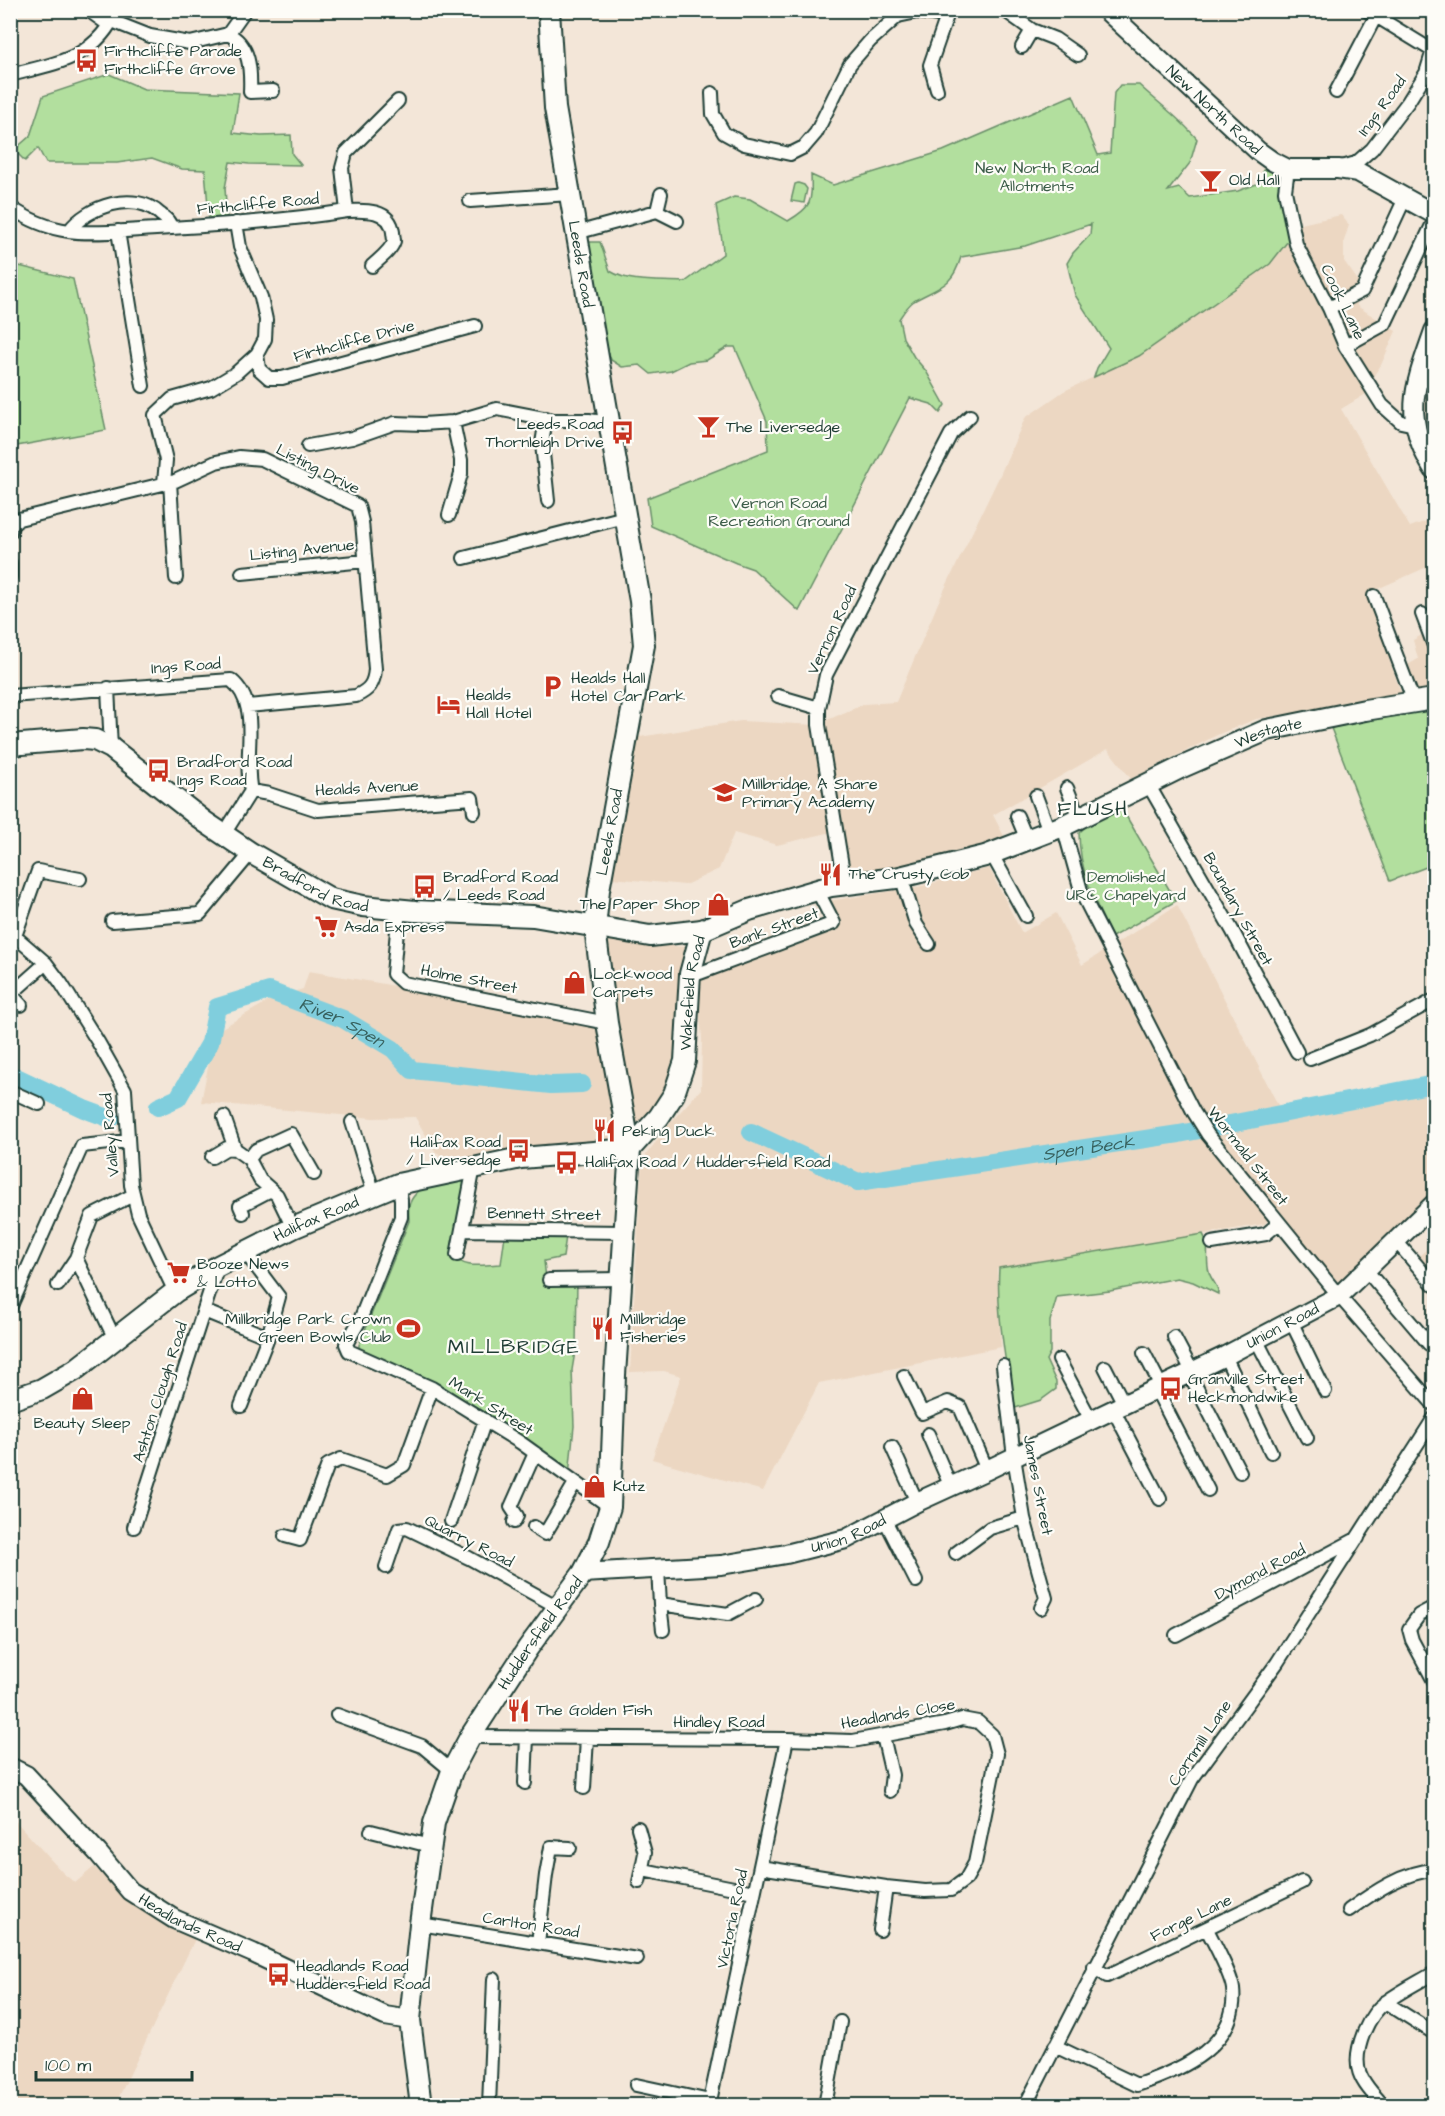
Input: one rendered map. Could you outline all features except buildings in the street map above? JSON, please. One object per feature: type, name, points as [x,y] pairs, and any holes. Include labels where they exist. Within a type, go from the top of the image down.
[{"type":"main road","name":"Leeds Road","points":[[549,10],[555,108],[640,601],[644,645],[599,890],[595,928],[607,1023],[630,1149]]},
{"type":"main road","name":"Westgate","points":[[1115,800],[1267,730],[1434,699]]},
{"type":"main road","name":"Bradford Road","points":[[10,755],[74,740]]},
{"type":"main road","name":"Bradford Road","points":[[10,745],[95,740],[111,748],[251,853],[331,899],[363,906],[533,916],[650,936],[702,930]]},
{"type":"main road","name":"Wakefield Road","points":[[630,1149],[659,1118],[674,1094],[685,1061],[690,974],[702,930],[749,910],[817,890],[901,876],[991,853],[1064,825],[1115,800]]},
{"type":"main road","name":"Halifax Road","points":[[10,1400],[42,1389],[75,1370],[175,1292],[218,1266],[293,1228],[398,1184],[521,1158],[630,1149]]},
{"type":"main road","name":"Huddersfield Road","points":[[421,2106],[410,2020],[434,1823],[452,1771],[470,1737],[531,1643],[583,1573],[598,1542],[609,1507],[630,1149]]},
{"type":"street","points":[[88,10],[150,36],[190,43],[228,34],[237,38],[245,47],[251,75],[250,92],[273,91]]},
{"type":"street","points":[[228,34],[245,10]]},
{"type":"street","points":[[1004,10],[1032,30],[1055,39],[1078,55]]},
{"type":"street","name":"New North Road","points":[[1106,10],[1258,151],[1288,169]]},
{"type":"street","points":[[712,93],[713,114],[724,133],[744,144],[790,154],[804,147],[816,133],[850,64],[870,41],[898,16],[906,12],[947,13],[930,65],[936,90]]},
{"type":"street","points":[[1336,92],[1374,12],[1434,49]]},
{"type":"street","points":[[10,75],[67,60],[94,45],[113,19]]},
{"type":"street","points":[[1022,47],[1032,30]]},
{"type":"street","name":"Ings Road","points":[[1338,169],[1356,163],[1372,149],[1408,102],[1426,73],[1434,49]]},
{"type":"street","points":[[347,211],[342,168],[346,153],[399,101]]},
{"type":"street","points":[[1288,169],[1338,169],[1358,172],[1434,214]]},
{"type":"street","name":"Cook Lane","points":[[1288,169],[1286,191],[1296,244],[1329,308],[1345,346],[1382,405],[1401,422],[1415,425]]},
{"type":"street","points":[[470,201],[570,194]]},
{"type":"street","points":[[657,212],[661,194]]},
{"type":"street","points":[[1329,308],[1362,291],[1405,198]]},
{"type":"street","points":[[69,231],[75,222],[99,208],[124,203],[139,204],[156,210],[170,223],[171,228]]},
{"type":"street","name":"Firthcliffe Road","points":[[10,207],[27,219],[69,231],[171,228],[290,219],[366,210],[380,213],[387,219],[392,226],[394,240],[388,251],[372,266]]},
{"type":"street","points":[[576,233],[657,212],[677,221]]},
{"type":"street","points":[[1345,346],[1385,324],[1434,221]]},
{"type":"street","points":[[176,578],[165,460],[155,415],[171,399],[211,388],[236,373],[257,354],[265,339],[266,320],[261,297],[240,247],[236,223]]},
{"type":"street","points":[[118,231],[143,386]]},
{"type":"street","name":"Firthcliffe Drive","points":[[257,354],[260,369],[269,378],[282,378],[475,326]]},
{"type":"street","points":[[1434,331],[1426,380],[1414,405],[1415,425],[1423,452],[1434,470]]},
{"type":"street","points":[[308,446],[352,438],[394,423],[453,422],[497,410],[546,418],[610,423]]},
{"type":"street","name":"Vernon Road","points":[[845,884],[819,725],[819,708],[826,675],[951,434],[970,416]]},
{"type":"street","points":[[546,418],[542,444],[548,501]]},
{"type":"street","points":[[449,515],[461,474],[461,460],[453,422]]},
{"type":"street","name":"Listing Drive","points":[[10,532],[11,526],[20,519],[132,492],[167,482],[216,462],[239,457],[262,459],[358,506],[362,519],[375,669],[374,681],[367,691],[356,696],[248,706]]},
{"type":"street","points":[[464,558],[625,517]]},
{"type":"street","name":"Listing Avenue","points":[[242,573],[365,561]]},
{"type":"street","points":[[10,563],[10,578]]},
{"type":"street","points":[[1374,596],[1414,702]]},
{"type":"street","points":[[1422,614],[1434,646]]},
{"type":"street","name":"Ings Road","points":[[10,696],[231,680],[239,686],[248,706]]},
{"type":"street","points":[[108,688],[111,748]]},
{"type":"street","points":[[778,696],[819,708]]},
{"type":"street","points":[[224,834],[251,790],[248,777],[248,706]]},
{"type":"street","name":"Boundary Street","points":[[1148,784],[1232,930],[1297,1052]]},
{"type":"street","points":[[1064,825],[1067,788]]},
{"type":"street","name":"Healds Avenue","points":[[251,790],[318,810],[472,798],[474,812]]},
{"type":"street","points":[[1036,796],[1064,825]]},
{"type":"street","points":[[1017,816],[1027,840]]},
{"type":"street","name":"Wormald Street","points":[[1064,825],[1082,894],[1193,1111],[1208,1135],[1339,1296],[1434,1406]]},
{"type":"street","points":[[112,921],[200,914],[251,853]]},
{"type":"street","points":[[991,853],[1026,916]]},
{"type":"street","points":[[13,934],[38,871],[80,881]]},
{"type":"street","points":[[901,876],[916,924],[929,944]]},
{"type":"street","name":"Bank Street","points":[[690,974],[700,973],[834,923],[817,890]]},
{"type":"street","name":"Holme Street","points":[[399,909],[393,974],[403,983],[607,1023]]},
{"type":"street","name":"Valley Road","points":[[13,934],[46,963],[61,983],[125,1090],[130,1185],[138,1214],[175,1292]]},
{"type":"street","points":[[21,1005],[11,994],[46,963]]},
{"type":"street","points":[[1310,1059],[1370,1035],[1434,1000]]},
{"type":"street","points":[[10,1091],[39,1104]]},
{"type":"street","points":[[224,1117],[235,1149]]},
{"type":"street","points":[[352,1122],[374,1194]]},
{"type":"street","points":[[249,1159],[256,1150],[292,1130],[314,1174]]},
{"type":"street","points":[[10,1308],[82,1146],[128,1141]]},
{"type":"street","points":[[212,1157],[227,1148],[235,1149],[249,1159],[260,1180],[277,1195],[293,1228]]},
{"type":"street","points":[[457,1255],[474,1167]]},
{"type":"street","name":"Mark Street","points":[[398,1184],[401,1217],[360,1320],[345,1344],[346,1348],[432,1388],[485,1420],[609,1507]]},
{"type":"street","points":[[243,1213],[240,1206],[271,1190]]},
{"type":"street","points":[[58,1286],[76,1258],[92,1216],[133,1196]]},
{"type":"street","name":"Union Road","points":[[583,1573],[721,1565],[786,1554],[846,1539],[917,1502],[1225,1356],[1339,1296],[1434,1204]]},
{"type":"street","points":[[1212,1243],[1266,1234],[1279,1223]]},
{"type":"street","name":"Bennett Street","points":[[463,1230],[624,1232]]},
{"type":"street","points":[[1396,1241],[1434,1285]]},
{"type":"street","points":[[241,1406],[268,1337],[279,1297],[245,1252]]},
{"type":"street","points":[[76,1258],[110,1329],[117,1338]]},
{"type":"street","name":"Ashton Clough Road","points":[[134,1527],[218,1266]]},
{"type":"street","points":[[1366,1270],[1430,1344]]},
{"type":"street","points":[[549,1280],[621,1279]]},
{"type":"street","points":[[204,1311],[268,1337]]},
{"type":"street","points":[[1291,1321],[1325,1392]]},
{"type":"street","points":[[1174,1337],[1240,1472]]},
{"type":"street","points":[[1256,1339],[1307,1438]]},
{"type":"street","points":[[1144,1353],[1208,1490]]},
{"type":"street","points":[[1225,1356],[1271,1452]]},
{"type":"street","points":[[1059,1360],[1091,1420]]},
{"type":"street","name":"James Street","points":[[1003,1366],[1024,1518],[1046,1598],[1041,1608]]},
{"type":"street","points":[[1105,1367],[1118,1407],[1160,1499]]},
{"type":"street","points":[[904,1376],[922,1413],[948,1402],[960,1407],[987,1470]]},
{"type":"street","points":[[285,1536],[300,1540],[328,1465],[341,1459],[387,1475],[404,1465],[432,1388]]},
{"type":"street","name":"Cornmill Lane","points":[[1025,2106],[1192,1779],[1277,1663],[1434,1418]]},
{"type":"street","points":[[451,1521],[485,1420]]},
{"type":"street","points":[[928,1434],[951,1487]]},
{"type":"street","points":[[892,1447],[917,1502]]},
{"type":"street","points":[[513,1522],[517,1516],[511,1507],[535,1453]]},
{"type":"street","points":[[534,1527],[545,1534],[576,1483]]},
{"type":"street","points":[[956,1553],[990,1528],[1024,1518]]},
{"type":"street","points":[[885,1520],[916,1581]]},
{"type":"street","name":"Quarry Road","points":[[386,1567],[399,1529],[407,1528],[470,1558],[558,1607]]},
{"type":"street","name":"Dymond Road","points":[[1176,1635],[1359,1537]]},
{"type":"street","points":[[658,1569],[663,1630]]},
{"type":"street","points":[[660,1604],[728,1614],[756,1599]]},
{"type":"street","points":[[1434,1607],[1419,1615],[1409,1629],[1412,1640],[1434,1681]]},
{"type":"street","points":[[337,1715],[422,1746],[452,1771]]},
{"type":"street","name":"Headlands Close","points":[[760,1867],[886,1887],[925,1891],[951,1890],[966,1879],[975,1863],[997,1754],[992,1735],[978,1722],[962,1719],[853,1742],[787,1739]]},
{"type":"street","points":[[883,1736],[892,1775],[890,1791]]},
{"type":"street","name":"Hindley Road","points":[[470,1737],[787,1739]]},
{"type":"street","points":[[525,1784],[527,1737]]},
{"type":"street","points":[[584,1788],[587,1738]]},
{"type":"street","name":"Victoria Road","points":[[710,2103],[787,1739]]},
{"type":"street","name":"Headlands Road","points":[[10,1767],[26,1775],[130,1891],[174,1918],[385,2016],[410,2020]]},
{"type":"street","points":[[638,1828],[645,1853],[641,1876],[754,1892]]},
{"type":"street","points":[[371,1831],[430,1846]]},
{"type":"street","points":[[538,1943],[551,1847],[570,1848]]},
{"type":"street","points":[[1349,1910],[1359,1897],[1421,1871],[1434,1870]]},
{"type":"street","name":"Forge Lane","points":[[1094,1967],[1107,1976],[1302,1882]]},
{"type":"street","points":[[880,1930],[886,1887]]},
{"type":"street","name":"Carlton Road","points":[[420,1924],[637,1959]]},
{"type":"street","points":[[1055,2046],[1137,2085],[1164,2076],[1192,2061],[1215,2044],[1233,2014],[1233,1986],[1207,1929]]},
{"type":"street","points":[[1384,2106],[1366,2087],[1358,2069],[1357,2049],[1369,2020],[1385,2002],[1434,1973]]},
{"type":"street","points":[[489,2106],[494,1979]]},
{"type":"street","points":[[1385,2002],[1434,2033]]},
{"type":"street","points":[[825,2106],[840,2022]]},
{"type":"street","points":[[636,2085],[710,2103]]},
{"type":"shaded area","points":[[1341,215],[1349,225],[1344,241],[1344,261],[1359,282],[1357,306],[1396,331],[1366,394],[1341,409],[1410,527],[1432,519],[1426,503],[1434,487],[1434,564],[1366,594],[1401,693],[1373,700],[1256,719],[1219,734],[1131,779],[1108,749],[993,815],[1006,840],[940,863],[847,880],[836,831],[777,845],[734,833],[719,869],[685,885],[602,877],[627,739],[741,721],[816,725],[864,704],[896,702],[938,603],[1025,418],[1064,391],[1139,356],[1270,264],[1301,224]]},
{"type":"shaded area","points":[[1424,388],[1434,392],[1434,470],[1415,425]]},
{"type":"shaded area","points":[[1434,628],[1434,696],[1416,697],[1406,666],[1418,659],[1413,640]]},
{"type":"shaded area","points":[[989,868],[1022,933],[1056,913],[1082,965],[1177,905],[1285,1119],[1356,1108],[1434,1090],[1434,1192],[1339,1284],[1278,1211],[1264,1224],[997,1269],[1001,1347],[819,1383],[763,1491],[652,1459],[681,1376],[664,1371],[630,1372],[642,1160],[671,1122],[701,1089],[702,1039],[698,981],[838,930],[828,901],[918,887]]},
{"type":"shaded area","points":[[606,940],[685,947],[675,1073],[639,1136],[634,1126]]},
{"type":"shaded area","points":[[309,971],[601,1027],[619,1143],[452,1158],[437,1154],[415,1117],[373,1118],[201,1102],[215,1032],[274,998],[303,989]]},
{"type":"shaded area","points":[[1434,1243],[1434,1278],[1419,1256]]},
{"type":"shaded area","points":[[10,1815],[75,1883],[94,1867],[130,1901],[196,1937],[115,2105],[11,2105]]},
{"type":"green space","points":[[109,74],[144,89],[239,93],[233,133],[261,136],[291,135],[292,154],[301,165],[230,162],[225,188],[227,217],[209,218],[205,170],[182,169],[152,158],[117,163],[46,163],[38,148],[25,161],[14,150],[30,136],[43,96]]},
{"type":"green space","points":[[1120,85],[1139,85],[1197,139],[1190,163],[1168,191],[1179,188],[1190,198],[1238,191],[1262,182],[1263,170],[1272,168],[1281,185],[1291,237],[1270,264],[1139,356],[1094,377],[1109,348],[1075,295],[1067,263],[1090,235],[1091,224],[1025,246],[961,257],[949,281],[912,303],[899,319],[903,338],[914,357],[926,371],[945,405],[940,413],[931,404],[910,398],[799,611],[753,569],[651,526],[647,498],[768,450],[767,421],[735,347],[728,347],[707,360],[689,362],[671,371],[651,374],[640,365],[622,367],[611,360],[592,297],[583,249],[589,242],[600,242],[610,271],[618,275],[636,280],[685,282],[723,254],[716,205],[734,197],[750,199],[788,221],[802,212],[809,203],[811,175],[833,185],[943,151],[1073,95],[1098,155],[1110,153],[1114,93]]},
{"type":"green space","points":[[798,183],[807,189],[804,203],[791,201],[795,184]]},
{"type":"green space","points":[[15,265],[73,279],[106,430],[11,447],[10,266]]},
{"type":"green space","points":[[1434,707],[1434,864],[1390,881],[1331,728]]},
{"type":"green space","name":"Demolished URC Chapelyard","points":[[1122,809],[1176,901],[1112,937],[1085,874],[1079,833],[1087,825]]},
{"type":"green space","points":[[469,1170],[454,1254],[462,1263],[468,1265],[501,1264],[505,1235],[566,1236],[563,1257],[544,1261],[546,1279],[577,1280],[576,1346],[572,1370],[574,1426],[569,1475],[359,1351],[359,1345],[409,1221],[412,1198],[425,1186]]},
{"type":"green space","points":[[1203,1234],[1207,1244],[1209,1272],[1218,1294],[1193,1282],[1177,1278],[1110,1291],[1057,1297],[1050,1321],[1050,1352],[1046,1360],[1056,1382],[1056,1389],[1041,1400],[1012,1409],[1000,1321],[999,1268]]},
{"type":"waterway","name":"River Spen","points":[[158,1107],[178,1098],[210,1043],[217,1007],[269,991],[343,1019],[393,1049],[412,1070],[551,1085],[582,1084]]},
{"type":"waterway","name":"River Spen","points":[[10,1074],[84,1109],[111,1119]]},
{"type":"waterway","name":"Spen Beck","points":[[751,1132],[858,1182],[1179,1134],[1434,1084]]},
{"type":"place","name":"Firthcliffe Parade Firthcliffe Grove","points":[[86,60]]},
{"type":"place","name":"Old Hall","points":[[1211,180]]},
{"type":"place","name":"The Liversedge","points":[[708,427]]},
{"type":"place","name":"Leeds Road Thornleigh Drive","points":[[622,433]]},
{"type":"place","name":"Healds Hall Hotel Car Park","points":[[553,687]]},
{"type":"place","name":"Healds Hall Hotel","points":[[448,704]]},
{"type":"place","name":"Bradford Road Ings Road","points":[[159,771]]},
{"type":"place","name":"Millbridge, A Share Primary Academy","points":[[724,793]]},
{"type":"place","name":"The Crusty Cob","points":[[831,874]]},
{"type":"place","name":"Bradford Road / Leeds Road","points":[[425,886]]},
{"type":"place","name":"The Paper Shop","points":[[718,904]]},
{"type":"place","name":"Asda Express","points":[[326,927]]},
{"type":"place","name":"Lockwood Carpets","points":[[575,983]]},
{"type":"place","name":"Peking Duck","points":[[604,1131]]},
{"type":"place","name":"Halifax Road / Liversedge","points":[[519,1151]]},
{"type":"place","name":"Halifax Road / Huddersfield Road","points":[[567,1162]]},
{"type":"place","name":"Booze News & Lotto","points":[[179,1273]]},
{"type":"place","name":"Millbridge Park Crown Green Bowls Club","points":[[409,1328]]},
{"type":"place","name":"Millbridge Fisheries","points":[[602,1328]]},
{"type":"place","name":"Granville Street Heckmondwike","points":[[1170,1388]]},
{"type":"place","name":"Beauty Sleep","points":[[82,1398]]},
{"type":"place","name":"Kutz","points":[[595,1486]]},
{"type":"place","name":"The Golden Fish","points":[[518,1710]]},
{"type":"place","name":"Headlands Road Huddersfield Road","points":[[278,1975]]},
{"type":"district","name":"FLUSH","points":[[1093,809]]},
{"type":"district","name":"MILLBRIDGE","points":[[514,1347]]},
{"type":"park label","name":"New North Road Allotments","points":[[1037,177]]},
{"type":"park label","name":"Vernon Road Recreation Ground","points":[[779,512]]}]
